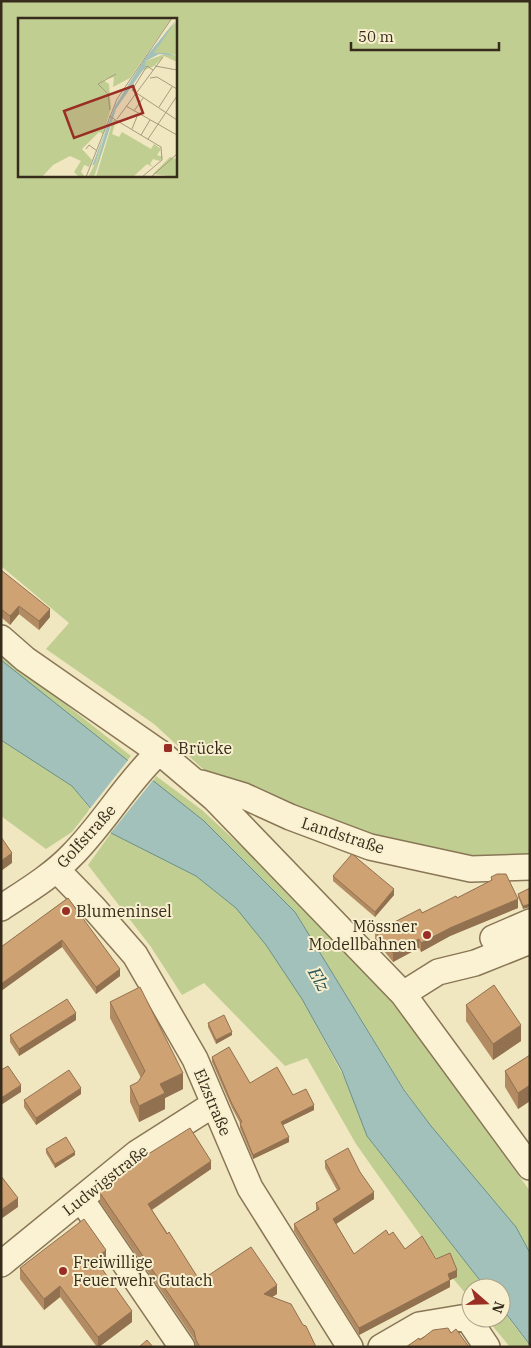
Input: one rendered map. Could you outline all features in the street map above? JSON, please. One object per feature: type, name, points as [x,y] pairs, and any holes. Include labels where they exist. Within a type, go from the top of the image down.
[{"type":"street","name":"Landstraße","points":[[1,638],[152,759],[192,780],[244,796],[290,817],[370,847],[471,868],[530,867]]},
{"type":"street","name":"Golfstraße","points":[[1,908],[57,870],[85,842],[152,759]]},
{"type":"street","name":"Landstraße","points":[[192,780],[228,812],[403,994],[530,1167]]},
{"type":"street","name":"Elzstraße","points":[[57,870],[93,907],[135,955],[195,1060],[250,1188],[350,1347]]},
{"type":"street","points":[[403,994],[438,972],[464,950],[530,922]]},
{"type":"street","points":[[438,972],[475,964],[530,941]]},
{"type":"street","name":"Ludwigstraße","points":[[3,1260],[137,1153],[214,1104]]},
{"type":"street","points":[[81,1199],[182,1347]]},
{"type":"street","points":[[381,1347],[419,1325],[467,1317],[487,1347]]},
{"type":"green space","points":[[1,1],[530,1],[530,878],[473,877],[217,782],[154,724],[46,649],[69,623],[1,566]]},
{"type":"green space","points":[[1,653],[131,756],[127,761],[1,660]]},
{"type":"green space","points":[[1,740],[72,786],[90,809],[72,832],[46,849],[1,816]]},
{"type":"green space","points":[[156,776],[202,810],[318,918],[352,953],[403,1016],[530,1191],[530,1253],[516,1227],[431,1126],[404,1089],[295,912],[204,821],[153,781]]},
{"type":"green space","points":[[111,833],[196,876],[236,907],[266,945],[302,999],[344,1077],[367,1136],[478,1278],[461,1278],[461,1288],[440,1263],[356,1144],[307,1058],[285,1066],[204,983],[182,995],[151,947],[88,865]]},
{"type":"green space","points":[[511,1321],[530,1347],[510,1347],[494,1328],[511,1328]]},
{"type":"water","name":"Elz","points":[[1,660],[204,821],[295,912],[404,1090],[431,1126],[516,1227],[530,1253],[530,1345],[511,1320],[511,1278],[478,1278],[367,1136],[342,1071],[302,999],[266,945],[236,908],[196,876],[111,833],[72,786],[1,740]]},
{"type":"pier","points":[[129,759],[154,779],[109,835],[88,811]]},
{"type":"building","points":[[1,570],[50,609],[39,621],[19,606],[10,616],[1,609]]},
{"type":"building","points":[[1,837],[12,853],[1,861]]},
{"type":"building","points":[[352,854],[394,889],[375,912],[333,876]]},
{"type":"building","points":[[497,874],[506,874],[518,899],[450,928],[421,943],[419,939],[393,953],[375,932],[420,909],[422,913],[456,896],[457,898],[492,880],[491,877]]},
{"type":"building","points":[[530,888],[530,904],[523,906],[518,894]]},
{"type":"building","points":[[68,898],[120,969],[96,987],[62,940],[1,984],[1,947]]},
{"type":"building","points":[[494,985],[521,1025],[493,1044],[466,1005]]},
{"type":"building","points":[[140,987],[183,1073],[160,1084],[165,1093],[139,1106],[130,1086],[138,1082],[145,1071],[110,1002]]},
{"type":"building","points":[[67,999],[76,1013],[19,1049],[10,1035]]},
{"type":"building","points":[[224,1015],[232,1032],[216,1040],[208,1023]]},
{"type":"building","points":[[229,1047],[250,1083],[277,1067],[293,1095],[306,1089],[314,1105],[281,1122],[289,1137],[253,1155],[240,1123],[242,1122],[232,1104],[212,1057]]},
{"type":"building","points":[[530,1055],[530,1085],[518,1093],[505,1071]]},
{"type":"building","points":[[8,1066],[21,1085],[1,1098],[1,1070]]},
{"type":"building","points":[[69,1070],[81,1088],[36,1118],[24,1100]]},
{"type":"building","points":[[190,1128],[211,1161],[148,1204],[167,1234],[169,1232],[200,1281],[251,1247],[277,1285],[264,1294],[291,1304],[303,1325],[306,1326],[316,1347],[200,1347],[194,1331],[100,1193],[145,1156]]},
{"type":"building","points":[[66,1137],[75,1152],[55,1164],[46,1149]]},
{"type":"building","points":[[348,1148],[360,1172],[374,1192],[333,1219],[354,1254],[386,1230],[389,1235],[393,1232],[405,1249],[422,1236],[436,1259],[450,1253],[457,1270],[448,1274],[450,1280],[359,1328],[294,1224],[319,1209],[316,1203],[340,1189],[325,1161]]},
{"type":"building","points":[[1,1176],[18,1198],[1,1210]]},
{"type":"building","points":[[84,1219],[106,1250],[95,1259],[132,1311],[98,1337],[60,1286],[44,1299],[20,1268]]},
{"type":"building","points":[[448,1328],[451,1333],[456,1329],[469,1347],[406,1347],[419,1338],[420,1340],[433,1330]]},
{"type":"building","points":[[147,1340],[153,1347],[139,1347]]},
{"type":"place","name":"Brücke","points":[[168,748]]},
{"type":"place","name":"Blumeninsel","points":[[66,911]]},
{"type":"place","name":"Mössner Modellbahnen","points":[[427,935]]},
{"type":"place","name":"Freiwillige Feuerwehr Gutach","points":[[63,1271]]}]
